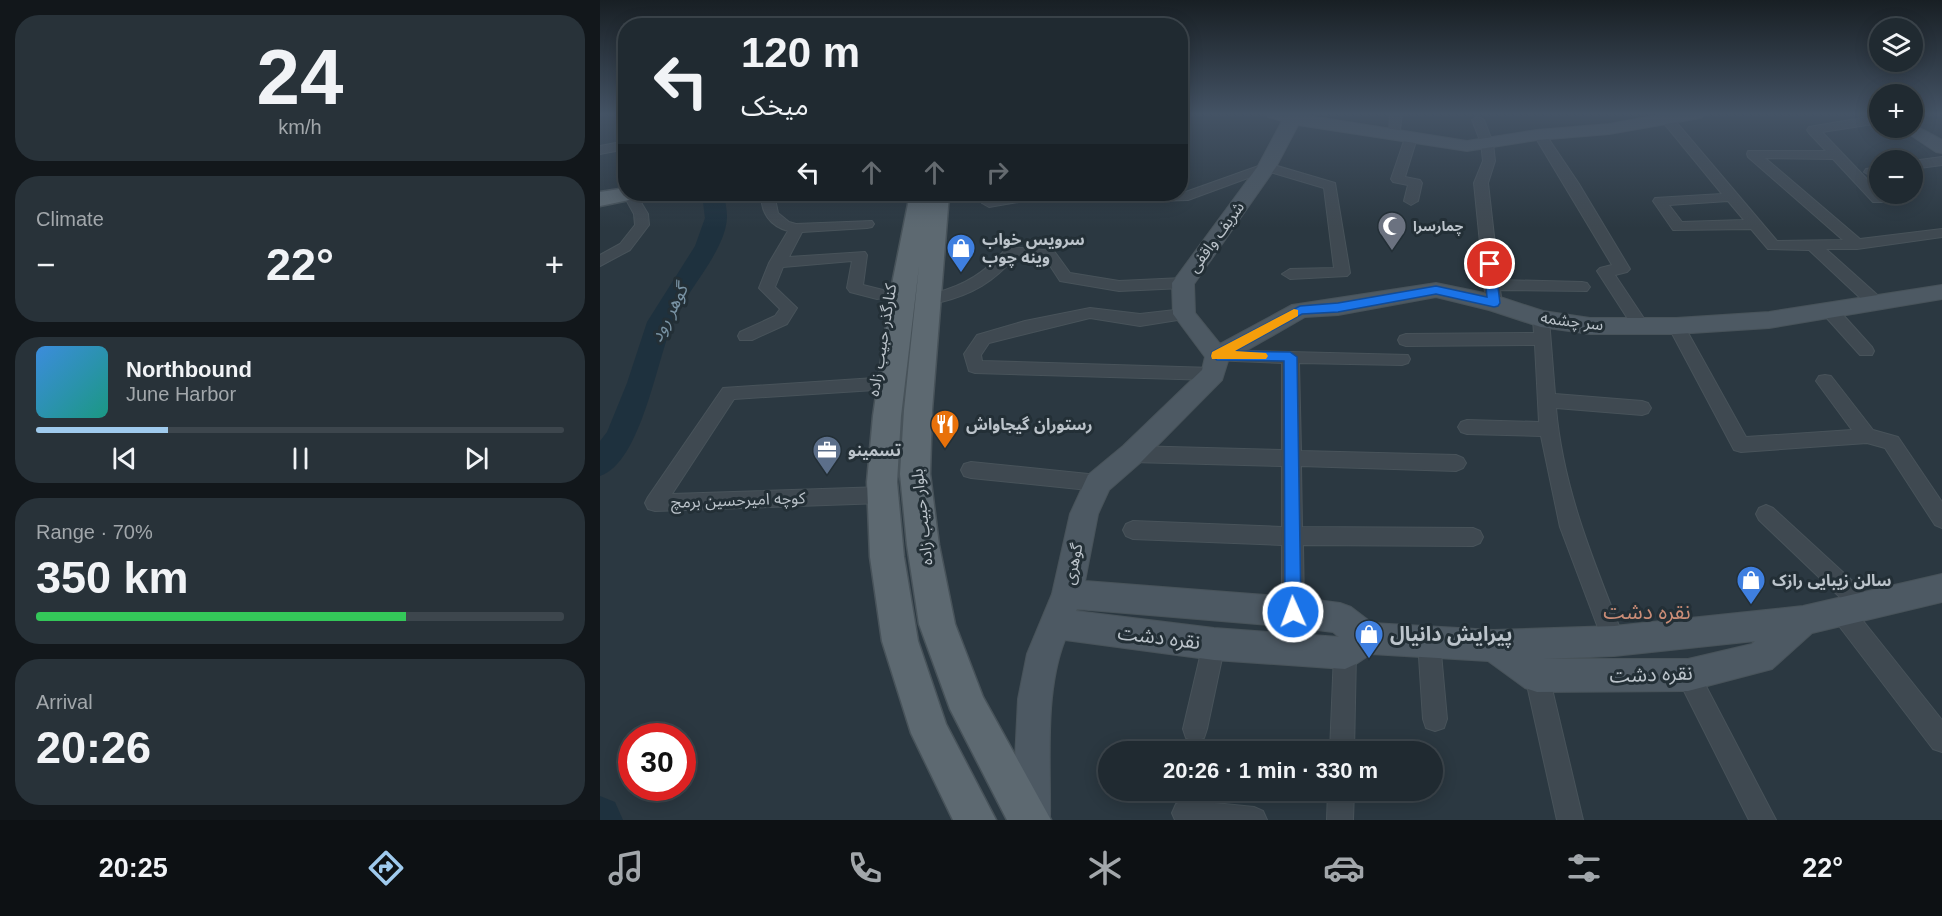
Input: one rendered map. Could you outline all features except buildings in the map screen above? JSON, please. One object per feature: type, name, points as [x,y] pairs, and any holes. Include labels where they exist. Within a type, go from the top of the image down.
[{"type":"main road","points":[[600,191],[618,187]]},
{"type":"main road","points":[[600,199],[618,196]]},
{"type":"main road","name":"کنارگذر حبیب زاده","points":[[882,489],[864,452],[904,201]]},
{"type":"main road","name":"بلوار حبیب زاده","points":[[920,201],[902,302],[887,416],[882,489],[887,557],[900,641],[930,733],[975,820]]},
{"type":"main road","name":"بلوار حبیب زاده","points":[[937,201],[918,410],[915,474],[923,545],[937,624],[969,710],[1030,820]]},
{"type":"main road","points":[[915,474],[931,405],[949,201]]},
{"type":"street","name":"شریف واقفی","points":[[1184,314],[1183,283],[1267,167],[1272,151]]},
{"type":"street","points":[[1401,151],[1398,180],[1415,183],[1411,201]]},
{"type":"street","points":[[1488,151],[1489,161],[1481,183],[1493,294],[1582,287]]},
{"type":"street","points":[[1551,151],[1622,268],[1605,271],[1641,326]]},
{"type":"street","points":[[1695,151],[1773,246],[1857,244],[1942,233]]},
{"type":"street","points":[[1832,151],[1869,190]]},
{"type":"street","points":[[1835,155],[1753,154],[1857,244]]},
{"type":"street","points":[[1923,164],[1942,161]]},
{"type":"street","points":[[1188,196],[1267,167],[1330,186],[1342,273],[1290,274]]},
{"type":"street","points":[[1734,197],[1660,201],[1678,227],[1756,224]]},
{"type":"street","points":[[600,261],[625,247],[642,225],[641,214],[633,201]]},
{"type":"street","points":[[768,201],[776,221],[789,227],[867,224]]},
{"type":"street","points":[[989,203],[1001,201]]},
{"type":"street","points":[[746,336],[781,320],[789,308],[767,288],[777,263],[792,242],[796,228]]},
{"type":"street","points":[[1813,245],[1877,304]]},
{"type":"street","points":[[941,297],[967,291],[990,277],[1011,252],[1048,254],[1065,277],[1119,286],[1183,283]]},
{"type":"street","points":[[777,263],[860,255],[855,288],[877,294]]},
{"type":"street","name":"سر چشمه","points":[[1215,365],[1300,310],[1338,308],[1436,290],[1493,294],[1542,329],[1590,326],[1676,326],[1769,320],[1942,292]]},
{"type":"street","points":[[1830,311],[1866,351]]},
{"type":"street","points":[[1215,365],[1184,314],[1140,320],[1090,313],[983,339],[972,354],[975,367],[1215,365],[1290,357],[1402,359]]},
{"type":"street","points":[[1676,326],[1741,445],[1867,436],[1891,442],[1942,519]]},
{"type":"street","points":[[1406,340],[1542,329],[1549,429],[1570,527],[1614,641]]},
{"type":"street","points":[[1290,357],[1290,536],[1293,612]]},
{"type":"street","name":"گوهری","points":[[1030,820],[1035,699],[1043,654],[1067,594],[1084,514],[1098,483],[1132,454],[1215,365]]},
{"type":"street","points":[[1825,381],[1867,436]]},
{"type":"street","name":"کوچه امیرحسین برمچ","points":[[874,384],[729,393],[656,503],[882,489]]},
{"type":"street","points":[[1547,400],[1642,408]]},
{"type":"street","points":[[1467,427],[1549,429]]},
{"type":"street","points":[[1132,454],[1456,463]]},
{"type":"street","points":[[970,470],[1098,483]]},
{"type":"street","points":[[1766,514],[1852,608],[1942,740]]},
{"type":"street","points":[[1133,530],[1290,536],[1473,537]]},
{"type":"street","name":"نقره دشت","points":[[1056,624],[1214,644],[1355,646],[1430,642],[1493,646],[1614,641],[1803,621],[1942,588]]},
{"type":"street","name":"نقره دشت","points":[[1067,594],[1293,612],[1340,618],[1355,646]]},
{"type":"street","points":[[1090,628],[1085,614],[1090,603],[1100,597]]},
{"type":"street","name":"نقره دشت","points":[[1537,676],[1688,675],[1760,658],[1803,621]]},
{"type":"street","points":[[1430,642],[1435,719]]},
{"type":"street","points":[[1195,729],[1214,644]]},
{"type":"street","points":[[1343,741],[1355,646]]},
{"type":"street","points":[[1493,646],[1537,676],[1570,820]]},
{"type":"street","points":[[1688,675],[1763,820]]},
{"type":"street","points":[[1340,820],[1341,801]]},
{"type":"street","points":[[1185,813],[1254,820]]},
{"type":"waterway","name":"گوهر رود","points":[[600,464],[619,437],[641,383],[660,322],[707,246],[716,218],[714,201]]},
{"type":"slow traffic","points":[[1261,356],[1217,356],[1294,313]]},
{"type":"place","name":"چمارسرا","points":[[1392,252]]},
{"type":"place","name":"سرویس خواب وینه چوب","points":[[961,274]]},
{"type":"place","name":"رستوران گیجاواش","points":[[945,450]]},
{"type":"place","name":"تسمینو","points":[[827,476]]},
{"type":"place","name":"سالن زیبایی رازک","points":[[1751,606]]},
{"type":"place","name":"پیرایش دانیال","points":[[1369,660]]},
{"type":"district","name":"نقره دشت","points":[[1647,611]]},
{"type":"route","points":[[1293,612],[1290,536],[1290,357],[1217,356],[1300,310],[1338,308],[1436,290],[1494,303],[1490,264]]}]
